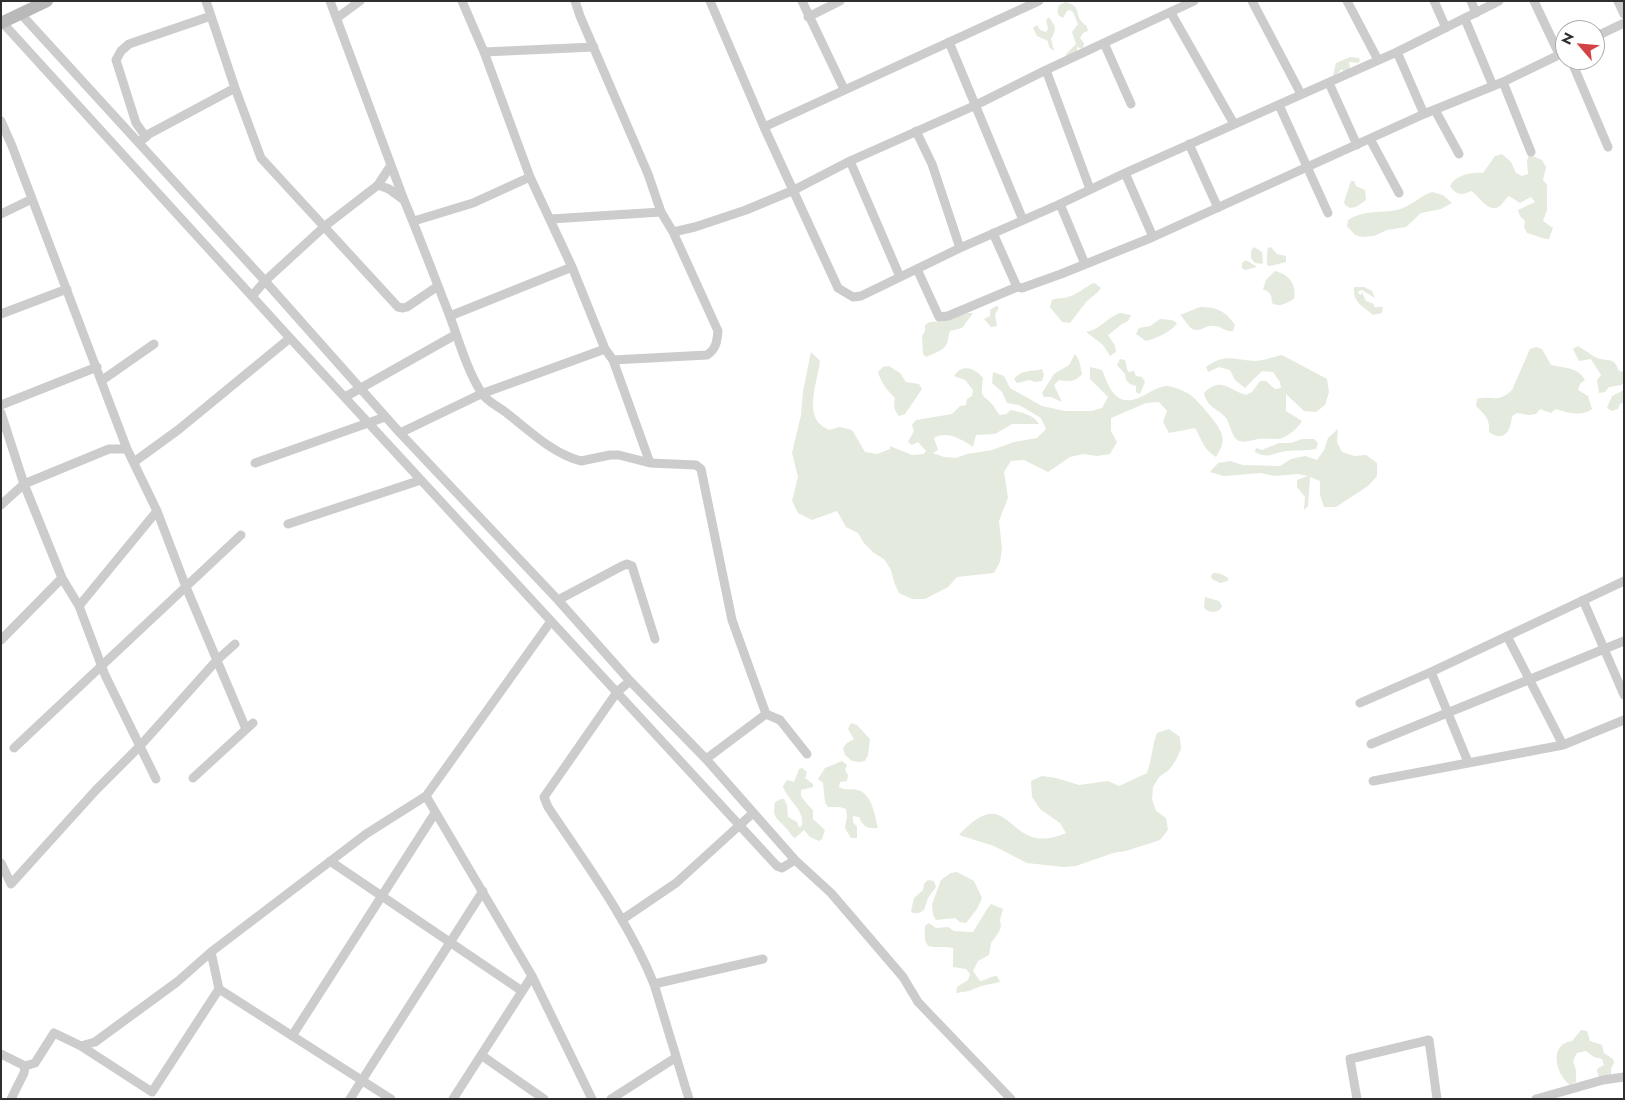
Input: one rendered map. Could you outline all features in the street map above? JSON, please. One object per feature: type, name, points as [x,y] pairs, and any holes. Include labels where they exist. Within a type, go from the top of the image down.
[{"type":"street","points":[[47,1],[2,22],[290,338],[740,826],[780,868],[795,860]]},
{"type":"street","points":[[206,1],[261,158],[398,307],[407,307],[438,286]]},
{"type":"street","points":[[330,1],[404,200],[414,221],[450,316],[455,335],[482,394],[548,445],[577,460],[619,455],[650,463],[696,465],[701,469],[732,620],[766,714],[780,720],[807,754]]},
{"type":"street","points":[[336,18],[360,1]]},
{"type":"street","points":[[462,1],[484,52],[530,177],[551,219],[605,348],[613,360],[650,463]]},
{"type":"street","points":[[575,1],[648,174],[661,212],[673,232],[718,331],[717,342],[713,351],[707,355],[613,360]]},
{"type":"street","points":[[710,1],[764,127],[838,288],[853,297],[861,296],[960,248],[1397,52],[1499,1]]},
{"type":"street","points":[[802,1],[844,89]]},
{"type":"street","points":[[808,17],[840,1]]},
{"type":"street","points":[[764,127],[1039,1]]},
{"type":"street","points":[[673,232],[695,227],[746,210],[794,190],[850,161],[976,105],[1194,1]]},
{"type":"street","points":[[1252,1],[1301,94]]},
{"type":"street","points":[[1347,1],[1378,60]]},
{"type":"street","points":[[1434,1],[1446,28]]},
{"type":"street","points":[[1471,1],[1476,13]]},
{"type":"street","points":[[1534,1],[1555,40]]},
{"type":"street","points":[[1618,1],[1624,14]]},
{"type":"street","points":[[1170,13],[1234,124]]},
{"type":"street","points":[[20,14],[142,140],[385,417],[558,600],[630,681],[706,759],[795,860],[831,893],[903,977],[918,1002],[1012,1099]]},
{"type":"street","points":[[142,140],[116,60],[120,52],[129,44],[211,16]]},
{"type":"street","points":[[1465,19],[1493,86]]},
{"type":"street","points":[[1605,32],[1624,23]]},
{"type":"street","points":[[949,42],[1001,171],[1023,220]]},
{"type":"street","points":[[1104,43],[1131,104]]},
{"type":"street","points":[[484,52],[594,47]]},
{"type":"street","points":[[1397,52],[1424,114]]},
{"type":"street","points":[[916,269],[940,317],[948,316],[1017,287],[1022,288],[1037,283],[1153,237],[1424,114],[1503,82],[1555,56]]},
{"type":"street","points":[[1046,70],[1090,189]]},
{"type":"street","points":[[1574,70],[1608,147]]},
{"type":"street","points":[[1503,82],[1531,152]]},
{"type":"street","points":[[1329,83],[1357,145]]},
{"type":"street","points":[[142,140],[235,88]]},
{"type":"street","points":[[1279,105],[1328,213]]},
{"type":"street","points":[[1435,110],[1459,154]]},
{"type":"street","points":[[1,121],[4,134],[32,199],[127,449],[157,510],[186,587],[217,660],[249,726],[193,778]]},
{"type":"street","points":[[916,131],[932,164],[960,248]]},
{"type":"street","points":[[1370,139],[1399,193]]},
{"type":"street","points":[[1190,144],[1218,208]]},
{"type":"street","points":[[850,161],[900,277]]},
{"type":"street","points":[[252,296],[265,281],[325,226],[378,185],[392,165]]},
{"type":"street","points":[[1125,173],[1153,237]]},
{"type":"street","points":[[414,221],[473,203],[530,177]]},
{"type":"street","points":[[378,185],[389,189],[404,200]]},
{"type":"street","points":[[1,214],[32,199]]},
{"type":"street","points":[[1060,204],[1085,264]]},
{"type":"street","points":[[551,219],[661,212]]},
{"type":"street","points":[[993,233],[1017,287]]},
{"type":"street","points":[[450,316],[572,267]]},
{"type":"street","points":[[1,314],[66,289]]},
{"type":"street","points":[[345,397],[455,335]]},
{"type":"street","points":[[134,462],[178,430],[290,338]]},
{"type":"street","points":[[102,380],[154,344]]},
{"type":"street","points":[[400,433],[482,394],[605,348]]},
{"type":"street","points":[[1,406],[96,367]]},
{"type":"street","points":[[1,413],[24,484],[62,578],[79,606],[105,674],[156,779]]},
{"type":"street","points":[[255,463],[385,417]]},
{"type":"street","points":[[1,505],[24,484],[109,449],[127,449]]},
{"type":"street","points":[[288,524],[421,480]]},
{"type":"street","points":[[79,606],[157,510]]},
{"type":"street","points":[[14,748],[241,536]]},
{"type":"street","points":[[558,600],[622,566],[627,564],[632,566],[655,639]]},
{"type":"street","points":[[1,640],[62,578]]},
{"type":"street","points":[[1360,703],[1624,581]]},
{"type":"street","points":[[1583,600],[1624,695]]},
{"type":"street","points":[[81,1046],[95,1042],[176,982],[211,952],[366,834],[426,796],[551,621]]},
{"type":"street","points":[[1507,636],[1563,745]]},
{"type":"street","points":[[580,651],[593,640]]},
{"type":"street","points":[[1371,744],[1624,642]]},
{"type":"street","points":[[1,863],[11,884],[96,790],[140,746],[217,660],[235,644]]},
{"type":"street","points":[[1430,672],[1468,762]]},
{"type":"street","points":[[630,681],[617,692],[544,797],[548,807],[623,919],[654,984],[689,1099]]},
{"type":"street","points":[[706,759],[766,714]]},
{"type":"street","points":[[1373,782],[1563,745],[1624,720]]},
{"type":"street","points":[[426,796],[532,976],[592,1099]]},
{"type":"street","points":[[292,1036],[435,813]]},
{"type":"street","points":[[623,919],[676,883],[754,813]]},
{"type":"street","points":[[754,840],[768,829]]},
{"type":"street","points":[[330,861],[522,991]]},
{"type":"street","points":[[350,1099],[483,892]]},
{"type":"street","points":[[211,952],[219,989],[391,1099]]},
{"type":"street","points":[[654,984],[763,959]]},
{"type":"street","points":[[453,1099],[532,976]]},
{"type":"street","points":[[1,1054],[25,1066],[35,1063],[54,1033],[81,1046],[152,1092],[219,989]]},
{"type":"street","points":[[1357,1099],[1350,1059],[1428,1040],[1437,1099]]},
{"type":"street","points":[[481,1055],[544,1099]]},
{"type":"street","points":[[611,1099],[675,1058]]},
{"type":"street","points":[[10,1099],[24,1073],[25,1066]]},
{"type":"street","points":[[1536,1099],[1624,1076]]},
{"type":"shaded area","points":[[1066,2],[1076,8],[1079,18],[1088,31],[1083,33],[1080,38],[1084,43],[1083,49],[1077,47],[1077,54],[1067,57],[1066,54],[1076,44],[1072,32],[1078,24],[1073,12],[1070,10],[1067,11],[1063,18],[1058,14],[1059,5]]},
{"type":"shaded area","points":[[1049,17],[1055,28],[1051,39],[1054,51],[1049,47],[1048,41],[1037,36],[1033,28],[1037,25],[1040,30],[1046,32],[1048,29],[1046,20]]},
{"type":"shaded area","points":[[1350,57],[1359,58],[1360,61],[1358,63],[1349,62],[1350,68],[1348,70],[1343,71],[1342,69],[1336,75],[1333,75],[1336,63]]},
{"type":"shaded area","points":[[1502,154],[1511,162],[1516,173],[1522,176],[1528,174],[1527,161],[1529,154],[1542,160],[1546,167],[1543,180],[1547,185],[1547,210],[1543,221],[1553,228],[1549,239],[1527,233],[1524,227],[1525,221],[1520,216],[1518,210],[1535,202],[1531,197],[1520,203],[1509,196],[1497,208],[1492,208],[1484,204],[1471,191],[1459,194],[1450,186],[1452,182],[1464,175],[1483,173],[1495,156]]},
{"type":"shaded area","points":[[1351,181],[1354,181],[1356,186],[1365,190],[1366,200],[1356,207],[1350,208],[1344,202]]},
{"type":"shaded area","points":[[1432,192],[1443,195],[1452,203],[1441,209],[1421,213],[1406,227],[1387,230],[1374,236],[1362,237],[1355,235],[1347,226],[1348,220],[1354,217],[1366,213],[1402,209]]},
{"type":"shaded area","points":[[1254,247],[1262,252],[1262,264],[1255,263],[1251,258],[1251,251]]},
{"type":"shaded area","points":[[1271,247],[1277,254],[1286,256],[1286,262],[1267,265],[1268,248]]},
{"type":"shaded area","points":[[1246,260],[1257,267],[1245,270],[1242,268],[1242,263]]},
{"type":"shaded area","points":[[1275,271],[1288,277],[1293,285],[1295,294],[1294,299],[1280,305],[1272,303],[1270,294],[1263,289],[1266,280]]},
{"type":"shaded area","points":[[1093,283],[1101,288],[1087,301],[1070,323],[1062,322],[1050,307],[1052,300],[1072,296]]},
{"type":"shaded area","points":[[1354,287],[1364,287],[1372,291],[1375,298],[1362,290],[1358,293],[1361,295],[1362,292],[1366,301],[1374,304],[1374,307],[1383,307],[1382,313],[1373,315],[1363,307],[1355,297]]},
{"type":"shaded area","points":[[996,306],[999,307],[995,315],[997,326],[991,327],[984,319],[990,316],[990,310]]},
{"type":"shaded area","points":[[1200,307],[1216,309],[1224,313],[1235,325],[1233,331],[1212,326],[1194,330],[1180,315]]},
{"type":"shaded area","points":[[967,313],[973,313],[962,328],[950,331],[948,342],[943,348],[926,357],[923,354],[922,336],[925,331],[925,325],[930,322],[943,321]]},
{"type":"shaded area","points":[[1120,313],[1131,315],[1128,321],[1108,335],[1115,346],[1116,352],[1110,356],[1103,345],[1086,332],[1095,329]]},
{"type":"shaded area","points":[[1160,319],[1172,320],[1177,323],[1168,332],[1146,341],[1136,334],[1139,328],[1150,326]]},
{"type":"shaded area","points":[[1578,346],[1597,358],[1614,362],[1619,371],[1624,372],[1624,383],[1609,387],[1605,392],[1599,393],[1597,380],[1601,375],[1591,359],[1579,361],[1573,349]]},
{"type":"shaded area","points":[[1536,347],[1542,349],[1551,365],[1575,370],[1582,376],[1585,380],[1580,384],[1578,390],[1588,396],[1592,409],[1579,414],[1556,409],[1551,413],[1540,409],[1536,414],[1517,413],[1512,416],[1506,434],[1503,436],[1494,435],[1489,432],[1488,420],[1476,406],[1477,399],[1499,398],[1512,390],[1530,349]]},
{"type":"shaded area","points":[[811,352],[820,361],[813,402],[815,417],[820,424],[829,430],[840,427],[852,430],[865,452],[877,454],[890,449],[890,446],[912,455],[924,454],[926,451],[918,442],[912,445],[908,442],[914,431],[912,425],[916,420],[952,414],[960,406],[966,405],[967,399],[972,396],[973,390],[965,380],[954,376],[961,369],[965,368],[976,372],[983,378],[982,394],[1000,415],[1006,414],[1011,410],[1030,416],[1039,424],[1012,424],[995,434],[976,435],[973,447],[954,436],[939,436],[934,438],[938,450],[933,453],[944,457],[956,458],[967,454],[992,450],[1014,442],[1037,438],[1046,429],[1041,418],[1019,405],[1007,403],[1002,392],[992,383],[993,372],[1004,376],[1010,388],[1042,406],[1065,411],[1091,411],[1102,408],[1108,397],[1090,379],[1090,367],[1102,370],[1112,392],[1124,400],[1135,399],[1167,386],[1189,394],[1219,428],[1223,439],[1222,445],[1216,457],[1205,447],[1195,428],[1169,433],[1163,422],[1167,411],[1159,402],[1146,403],[1111,418],[1111,431],[1117,442],[1110,454],[1097,456],[1083,454],[1070,457],[1048,472],[1024,460],[1011,461],[1004,472],[1008,498],[999,521],[1002,548],[1000,562],[994,573],[957,577],[948,587],[925,599],[912,599],[899,593],[891,570],[884,559],[874,553],[864,543],[858,533],[846,527],[837,511],[812,520],[798,513],[792,501],[798,477],[792,453],[801,415],[803,391]]},
{"type":"shaded area","points":[[1075,354],[1079,360],[1082,374],[1072,381],[1059,380],[1054,385],[1062,402],[1051,397],[1044,397],[1042,393],[1054,374],[1069,365]]},
{"type":"shaded area","points":[[1282,355],[1327,379],[1329,392],[1325,405],[1316,412],[1304,411],[1286,394],[1286,411],[1302,421],[1295,430],[1285,437],[1278,439],[1239,441],[1234,437],[1226,418],[1210,405],[1204,393],[1215,385],[1220,385],[1246,395],[1252,392],[1260,381],[1266,381],[1275,389],[1281,388],[1280,382],[1273,372],[1262,371],[1245,388],[1235,380],[1230,370],[1219,367],[1208,372],[1206,367],[1219,360],[1229,358],[1257,361]]},
{"type":"shaded area","points":[[1120,359],[1125,360],[1128,372],[1134,371],[1136,376],[1142,377],[1145,382],[1140,394],[1136,392],[1136,386],[1126,380],[1125,374],[1117,365]]},
{"type":"shaded area","points":[[889,366],[900,373],[906,382],[919,384],[922,389],[905,414],[899,416],[894,408],[895,398],[881,380],[878,372],[883,367]]},
{"type":"shaded area","points":[[1042,369],[1044,375],[1042,381],[1035,382],[1030,380],[1017,383],[1014,379],[1023,372]]},
{"type":"shaded area","points":[[1624,390],[1624,402],[1620,404],[1618,409],[1612,411],[1607,408],[1612,396]]},
{"type":"shaded area","points":[[1338,429],[1337,442],[1342,452],[1354,456],[1366,455],[1377,463],[1377,476],[1368,486],[1336,507],[1324,507],[1320,495],[1320,481],[1310,477],[1308,506],[1304,510],[1305,497],[1297,487],[1297,480],[1308,476],[1298,474],[1274,476],[1261,473],[1224,476],[1210,472],[1218,463],[1230,461],[1243,465],[1280,466],[1291,459],[1305,456],[1317,460],[1324,450],[1328,438]]},
{"type":"shaded area","points":[[1302,439],[1314,439],[1318,443],[1316,449],[1287,451],[1268,455],[1255,452],[1256,448],[1262,450],[1279,443],[1291,443]]},
{"type":"shaded area","points":[[1213,573],[1228,578],[1228,581],[1220,583],[1212,579]]},
{"type":"shaded area","points":[[1205,597],[1219,601],[1222,606],[1221,608],[1215,612],[1206,610],[1204,607]]},
{"type":"shaded area","points":[[851,723],[857,725],[870,739],[868,755],[865,761],[852,761],[845,755],[843,748],[854,739],[848,729]]},
{"type":"shaded area","points":[[1169,729],[1180,737],[1181,749],[1169,770],[1159,777],[1153,787],[1152,799],[1156,811],[1166,818],[1168,830],[1160,840],[1076,866],[1064,867],[1027,863],[994,846],[959,835],[975,820],[990,814],[1002,817],[1031,837],[1044,839],[1066,833],[1060,823],[1040,809],[1032,797],[1031,781],[1042,776],[1079,785],[1108,781],[1119,786],[1147,773],[1157,733]]},
{"type":"shaded area","points":[[842,761],[847,765],[845,770],[848,775],[847,781],[840,782],[839,787],[858,790],[867,796],[878,828],[866,827],[859,817],[853,816],[853,822],[857,827],[857,838],[851,838],[845,828],[846,809],[828,807],[825,802],[823,783],[818,779],[825,768]]},
{"type":"shaded area","points":[[802,768],[807,772],[805,778],[813,784],[813,787],[801,790],[801,796],[813,810],[813,819],[825,830],[822,839],[819,841],[810,837],[804,830],[795,838],[775,815],[775,802],[784,799],[787,805],[788,817],[797,822],[799,827],[802,826],[801,814],[783,786],[787,780],[794,782],[799,769]]},
{"type":"shaded area","points":[[957,872],[974,881],[982,898],[977,909],[966,923],[960,922],[955,918],[936,920],[933,915],[932,904],[941,880],[951,873]]},
{"type":"shaded area","points":[[928,880],[934,881],[936,887],[928,898],[924,910],[919,913],[913,913],[911,911],[914,898],[923,890],[924,884]]},
{"type":"shaded area","points":[[991,904],[1003,909],[1000,920],[1001,926],[991,943],[989,955],[978,961],[973,971],[980,981],[997,976],[1000,982],[956,993],[957,987],[968,980],[970,974],[966,969],[953,967],[953,948],[931,947],[928,945],[926,942],[925,926],[929,923],[936,928],[948,927],[954,931],[973,932]]},
{"type":"shaded area","points":[[1581,1030],[1587,1031],[1590,1041],[1602,1045],[1604,1053],[1613,1059],[1614,1063],[1611,1075],[1599,1077],[1598,1068],[1604,1065],[1602,1059],[1594,1057],[1586,1051],[1577,1053],[1573,1061],[1576,1070],[1576,1082],[1570,1085],[1558,1067],[1557,1054],[1564,1043],[1572,1041]]}]
